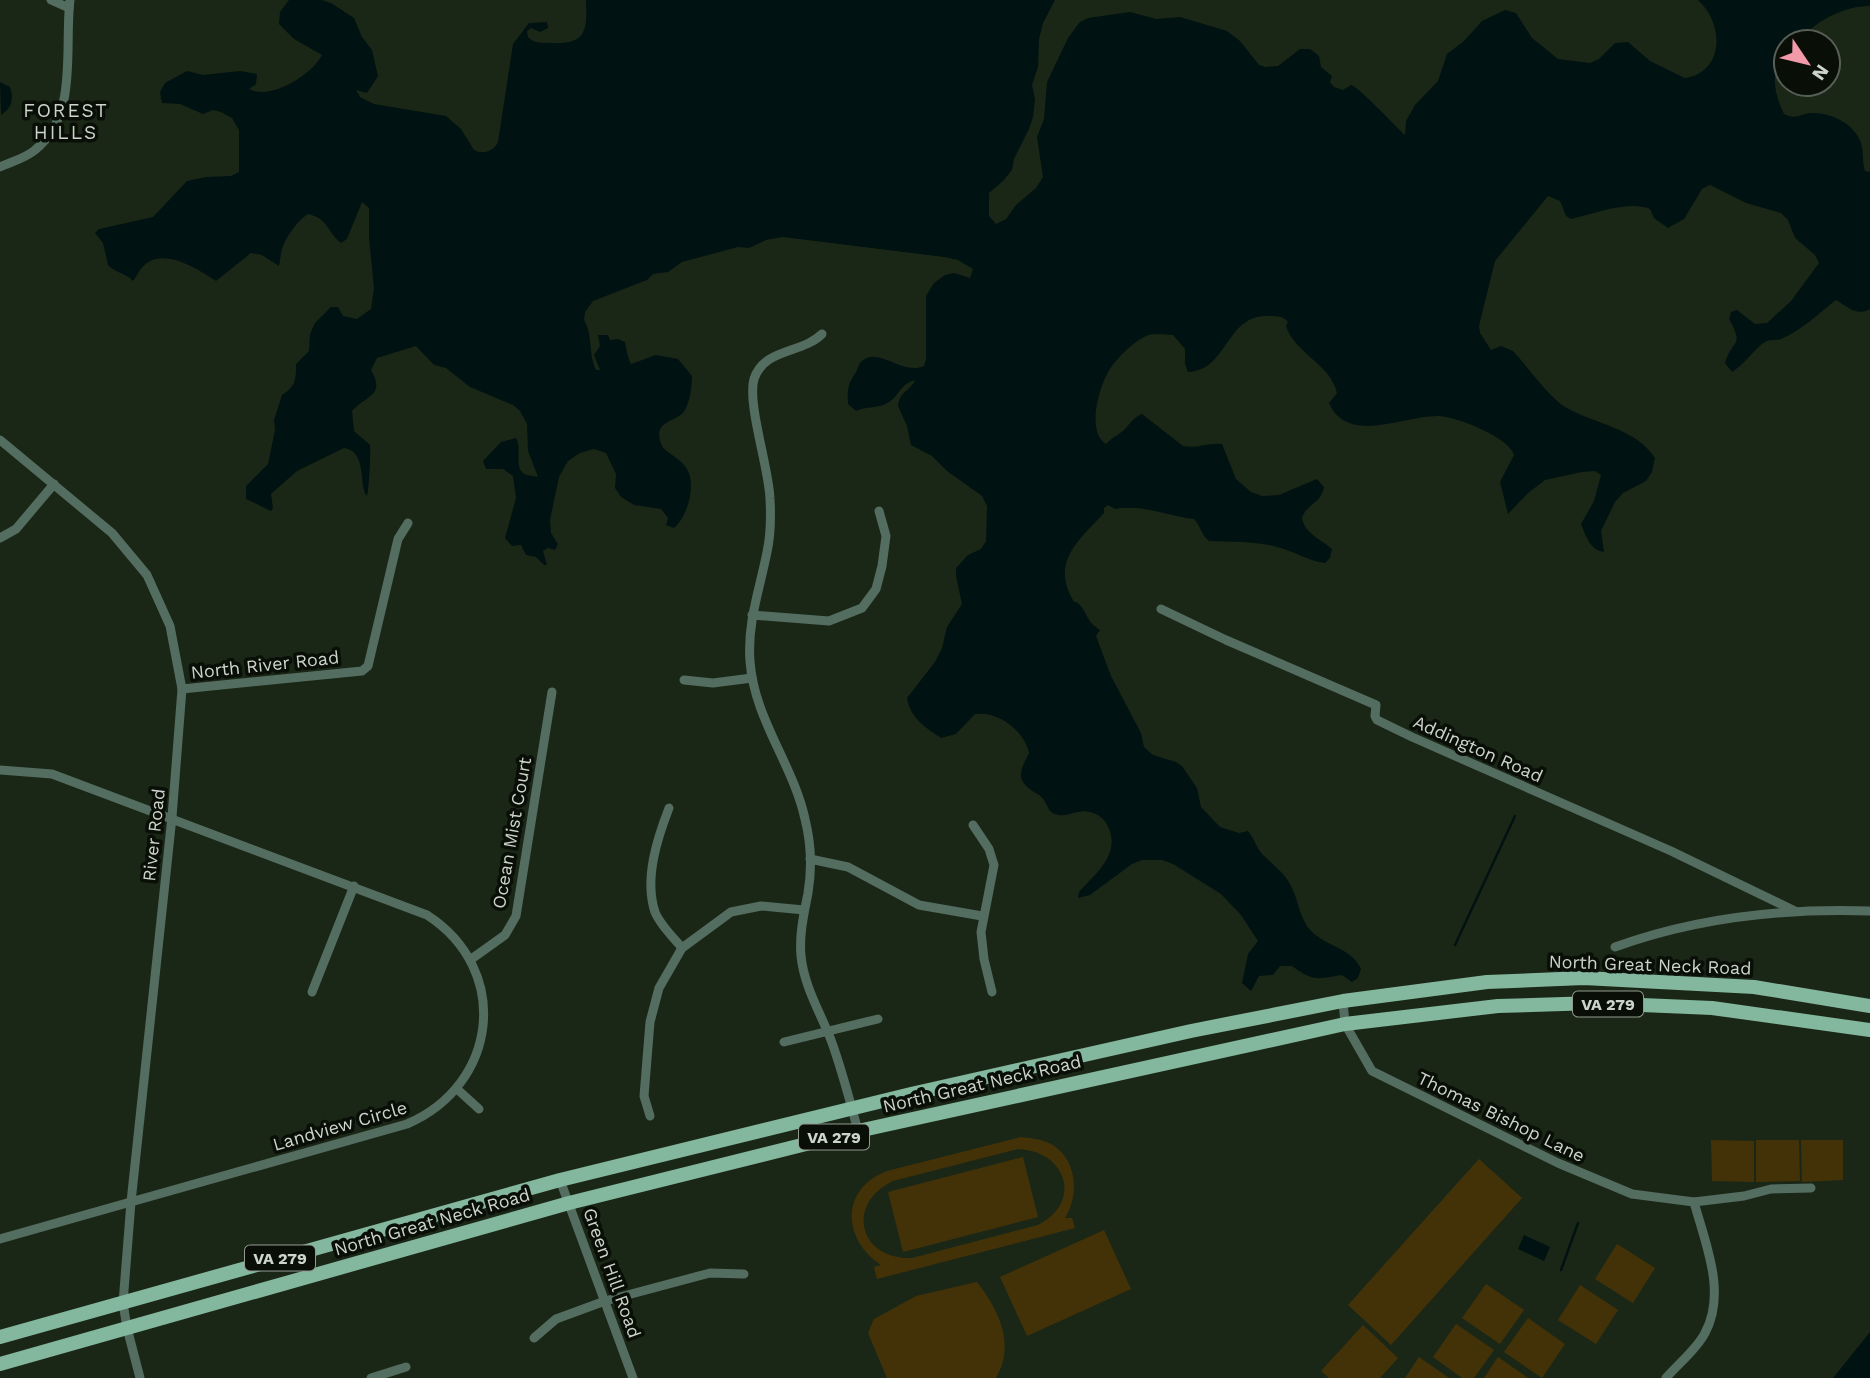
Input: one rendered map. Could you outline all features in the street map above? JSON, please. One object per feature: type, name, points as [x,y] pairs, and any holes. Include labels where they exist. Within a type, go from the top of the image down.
[{"type":"main road","name":"North Great Neck Road","points":[[0,1337],[560,1180],[851,1107],[1191,1031],[1343,1001],[1487,982],[1584,978],[1754,987],[1870,1006]]},
{"type":"main road","name":"North Great Neck Road","points":[[0,1364],[569,1203],[858,1131],[1345,1024],[1498,1006],[1595,1003],[1712,1008],[1870,1030]]},
{"type":"street","points":[[0,167],[35,151],[59,122],[64,104],[70,4],[51,0]]},
{"type":"street","points":[[822,334],[805,346],[767,360],[754,379],[753,397],[768,476],[771,516],[768,550],[749,638],[752,678],[766,726],[788,771],[808,831],[810,859],[800,943],[804,973],[839,1063],[858,1131]]},
{"type":"street","name":"River Road","points":[[0,440],[111,533],[147,575],[170,626],[182,689],[172,817],[131,1202],[123,1303],[140,1378]]},
{"type":"street","points":[[0,538],[16,529],[54,484]]},
{"type":"street","points":[[752,615],[829,621],[862,608],[876,589],[882,566],[886,536],[879,512]]},
{"type":"street","name":"North River Road","points":[[182,689],[362,671],[368,666],[398,539],[408,523]]},
{"type":"street","name":"Addington Road","points":[[1161,609],[1376,705],[1377,720],[1412,737],[1671,851],[1795,911]]},
{"type":"street","points":[[684,680],[713,683],[752,678]]},
{"type":"street","name":"Ocean Mist Court","points":[[470,960],[505,935],[516,916],[552,692]]},
{"type":"street","name":"Landview Circle","points":[[0,770],[52,774],[428,915],[450,932],[470,960],[481,986],[483,1022],[478,1055],[457,1089],[434,1110],[407,1124],[0,1239]]},
{"type":"street","points":[[668,808],[656,839],[651,893],[656,915],[682,948]]},
{"type":"street","points":[[973,825],[989,849],[994,865],[982,916],[982,950],[992,992]]},
{"type":"street","points":[[810,859],[848,867],[919,905],[982,916]]},
{"type":"street","points":[[312,992],[354,886]]},
{"type":"street","points":[[650,1116],[644,1096],[650,1022],[659,988],[682,948],[731,912],[761,906],[804,910]]},
{"type":"street","points":[[1615,947],[1665,930],[1705,921],[1795,911],[1870,911]]},
{"type":"street","name":"Thomas Bishop Lane","points":[[1343,1001],[1345,1024],[1372,1071],[1558,1163],[1632,1194],[1694,1202],[1744,1196],[1772,1189],[1811,1188]]},
{"type":"street","points":[[784,1042],[878,1019]]},
{"type":"street","points":[[457,1089],[479,1109]]},
{"type":"street","name":"Green Hill Road","points":[[560,1180],[633,1378]]},
{"type":"street","points":[[1665,1378],[1704,1335],[1715,1306],[1714,1281],[1694,1202]]},
{"type":"street","points":[[534,1338],[556,1319],[605,1301],[710,1273],[744,1274]]},
{"type":"street","points":[[371,1378],[406,1367]]},
{"type":"shaded area","points":[[289,0],[322,0],[354,18],[362,37],[372,50],[378,76],[367,93],[356,90],[360,97],[374,104],[446,116],[461,129],[474,150],[484,152],[491,150],[498,142],[513,44],[529,23],[547,22],[548,28],[540,32],[531,28],[527,31],[528,37],[537,42],[573,41],[583,33],[585,27],[586,0],[1055,0],[1043,23],[1039,39],[1038,67],[1032,85],[1035,99],[1033,117],[1029,129],[1014,159],[1012,170],[989,193],[989,216],[996,224],[1006,219],[1043,177],[1037,137],[1044,119],[1047,82],[1068,38],[1079,23],[1088,18],[1130,12],[1156,19],[1180,17],[1227,31],[1240,41],[1259,65],[1265,67],[1278,66],[1300,49],[1310,49],[1319,56],[1321,67],[1332,76],[1330,82],[1334,87],[1343,90],[1351,85],[1355,87],[1405,135],[1406,121],[1415,105],[1438,81],[1447,54],[1464,41],[1482,21],[1505,10],[1516,13],[1532,38],[1558,59],[1590,63],[1599,59],[1615,43],[1628,42],[1650,61],[1685,78],[1708,67],[1714,57],[1716,45],[1713,21],[1698,0],[1870,0],[1870,6],[1840,12],[1812,28],[1772,28],[1772,98],[1778,98],[1784,114],[1788,116],[1819,113],[1834,117],[1848,125],[1858,136],[1865,171],[1870,172],[1870,309],[1856,311],[1836,300],[1796,331],[1781,339],[1762,344],[1732,372],[1725,363],[1737,339],[1729,319],[1731,312],[1737,310],[1755,324],[1767,323],[1791,301],[1819,263],[1815,255],[1795,238],[1788,220],[1781,213],[1746,203],[1710,185],[1702,189],[1684,219],[1668,228],[1654,218],[1650,209],[1632,206],[1571,219],[1566,216],[1560,201],[1548,196],[1495,261],[1479,326],[1480,333],[1491,350],[1501,346],[1513,351],[1565,407],[1626,433],[1647,448],[1655,458],[1652,472],[1646,481],[1623,493],[1615,502],[1601,531],[1604,552],[1592,545],[1581,524],[1594,501],[1601,475],[1595,471],[1582,472],[1545,480],[1508,514],[1500,482],[1514,455],[1503,441],[1469,424],[1439,416],[1378,425],[1349,423],[1338,416],[1329,403],[1337,393],[1328,374],[1297,344],[1286,326],[1288,322],[1282,317],[1255,318],[1244,324],[1212,362],[1201,369],[1188,372],[1185,349],[1173,335],[1146,336],[1121,355],[1106,377],[1096,408],[1097,430],[1106,444],[1142,414],[1183,446],[1222,444],[1236,479],[1251,492],[1262,496],[1279,495],[1317,479],[1324,487],[1320,497],[1302,518],[1310,532],[1332,549],[1330,558],[1325,563],[1269,545],[1209,541],[1194,519],[1145,509],[1115,509],[1108,505],[1078,541],[1067,561],[1065,573],[1066,585],[1074,602],[1080,605],[1090,621],[1100,630],[1096,636],[1111,676],[1141,733],[1144,747],[1153,755],[1182,766],[1197,788],[1201,807],[1220,827],[1239,833],[1248,831],[1262,854],[1288,881],[1307,926],[1320,938],[1350,956],[1361,969],[1358,978],[1352,982],[1342,975],[1316,978],[1305,975],[1292,966],[1280,966],[1273,975],[1259,976],[1251,991],[1242,983],[1248,954],[1258,941],[1241,915],[1221,894],[1173,864],[1162,860],[1142,860],[1132,864],[1090,895],[1078,898],[1079,892],[1109,856],[1112,838],[1104,820],[1090,812],[1062,815],[1050,811],[1043,798],[1026,786],[1021,777],[1029,753],[1022,737],[1001,719],[975,714],[956,734],[941,738],[920,722],[911,711],[907,698],[935,662],[947,627],[962,604],[956,568],[968,555],[981,549],[986,541],[987,506],[982,496],[947,471],[932,456],[911,445],[907,426],[898,406],[901,397],[915,380],[885,404],[856,411],[848,404],[848,390],[859,364],[867,358],[882,358],[907,367],[924,366],[926,296],[934,283],[945,275],[954,273],[970,278],[973,269],[958,260],[783,237],[766,240],[749,248],[738,247],[682,262],[668,272],[653,274],[647,280],[593,301],[585,312],[584,320],[596,370],[600,370],[594,355],[600,346],[598,335],[608,335],[610,340],[625,342],[631,364],[656,355],[678,359],[692,376],[685,410],[666,423],[660,432],[663,448],[683,464],[690,478],[689,501],[683,517],[674,528],[666,525],[668,518],[661,509],[634,505],[621,497],[615,488],[616,474],[606,453],[594,449],[580,453],[568,461],[559,477],[550,520],[551,533],[558,544],[555,550],[548,548],[543,551],[547,565],[536,557],[526,555],[521,545],[512,546],[505,538],[516,498],[513,476],[503,469],[486,469],[483,461],[501,442],[516,438],[520,469],[527,475],[538,477],[528,451],[527,424],[513,405],[470,387],[446,368],[434,365],[416,346],[377,358],[371,370],[375,379],[375,390],[352,411],[354,431],[370,445],[367,496],[359,462],[352,451],[344,448],[297,471],[271,494],[271,511],[246,499],[246,486],[268,464],[275,430],[274,420],[282,395],[294,382],[296,364],[309,351],[310,334],[315,323],[331,307],[338,307],[343,316],[357,319],[371,309],[374,288],[369,208],[362,202],[347,239],[341,243],[324,222],[308,214],[291,231],[282,249],[279,266],[262,255],[251,253],[216,281],[183,263],[164,258],[147,263],[133,281],[108,265],[103,243],[95,233],[99,229],[153,217],[187,181],[231,176],[239,172],[239,130],[232,118],[213,110],[203,114],[180,104],[162,103],[160,92],[165,83],[187,71],[203,75],[240,71],[257,74],[256,84],[249,89],[258,92],[279,89],[290,84],[310,70],[322,55],[294,39],[279,24],[280,12]]},
{"type":"shaded area","points":[[0,82],[10,87],[12,95],[10,106],[1,115]]},
{"type":"shaded area","points":[[1021,1137],[1049,1143],[1065,1157],[1070,1167],[1073,1198],[1065,1218],[1072,1218],[1075,1228],[877,1279],[874,1267],[881,1265],[859,1242],[853,1229],[852,1215],[854,1202],[861,1190],[872,1179],[887,1171]],"holes":[[[1018,1149],[1048,1158],[1058,1168],[1064,1191],[1061,1204],[1038,1225],[912,1258],[894,1256],[880,1250],[870,1241],[864,1216],[868,1203],[878,1191],[893,1181]]]},
{"type":"shaded area","points":[[1711,1140],[1754,1141],[1754,1182],[1712,1181]]},
{"type":"shaded area","points":[[1756,1140],[1799,1140],[1800,1181],[1756,1182]]},
{"type":"shaded area","points":[[1801,1140],[1843,1140],[1843,1180],[1802,1182]]},
{"type":"shaded area","points":[[1023,1157],[1038,1217],[903,1252],[888,1192]]},
{"type":"shaded area","points":[[1479,1159],[1522,1198],[1391,1345],[1348,1305]]},
{"type":"shaded area","points":[[1104,1230],[1131,1289],[1027,1336],[1000,1277]]},
{"type":"shaded area","points":[[1524,1235],[1550,1247],[1544,1261],[1518,1249]]},
{"type":"shaded area","points":[[1617,1244],[1655,1268],[1633,1303],[1595,1279]]},
{"type":"shaded area","points":[[977,1282],[992,1304],[1002,1327],[1004,1352],[996,1378],[887,1378],[868,1333],[874,1319],[916,1296]]},
{"type":"shaded area","points":[[1486,1284],[1524,1310],[1500,1344],[1462,1318]]},
{"type":"shaded area","points":[[1580,1285],[1618,1310],[1596,1344],[1558,1320]]},
{"type":"shaded area","points":[[1528,1318],[1565,1344],[1542,1378],[1504,1352]]},
{"type":"shaded area","points":[[1456,1324],[1494,1350],[1474,1378],[1462,1378],[1433,1357]]},
{"type":"shaded area","points":[[1363,1325],[1398,1358],[1380,1378],[1329,1378],[1321,1371]]},
{"type":"shaded area","points":[[1870,1332],[1870,1378],[1833,1378]]},
{"type":"shaded area","points":[[1419,1357],[1449,1378],[1405,1378]]},
{"type":"shaded area","points":[[1498,1357],[1528,1378],[1484,1378]]},
{"type":"waterway","points":[[1455,945],[1515,816]]},
{"type":"waterway","points":[[1561,1270],[1578,1223]]},
{"type":"district","name":"FOREST HILLS","points":[[66,121]]}]
